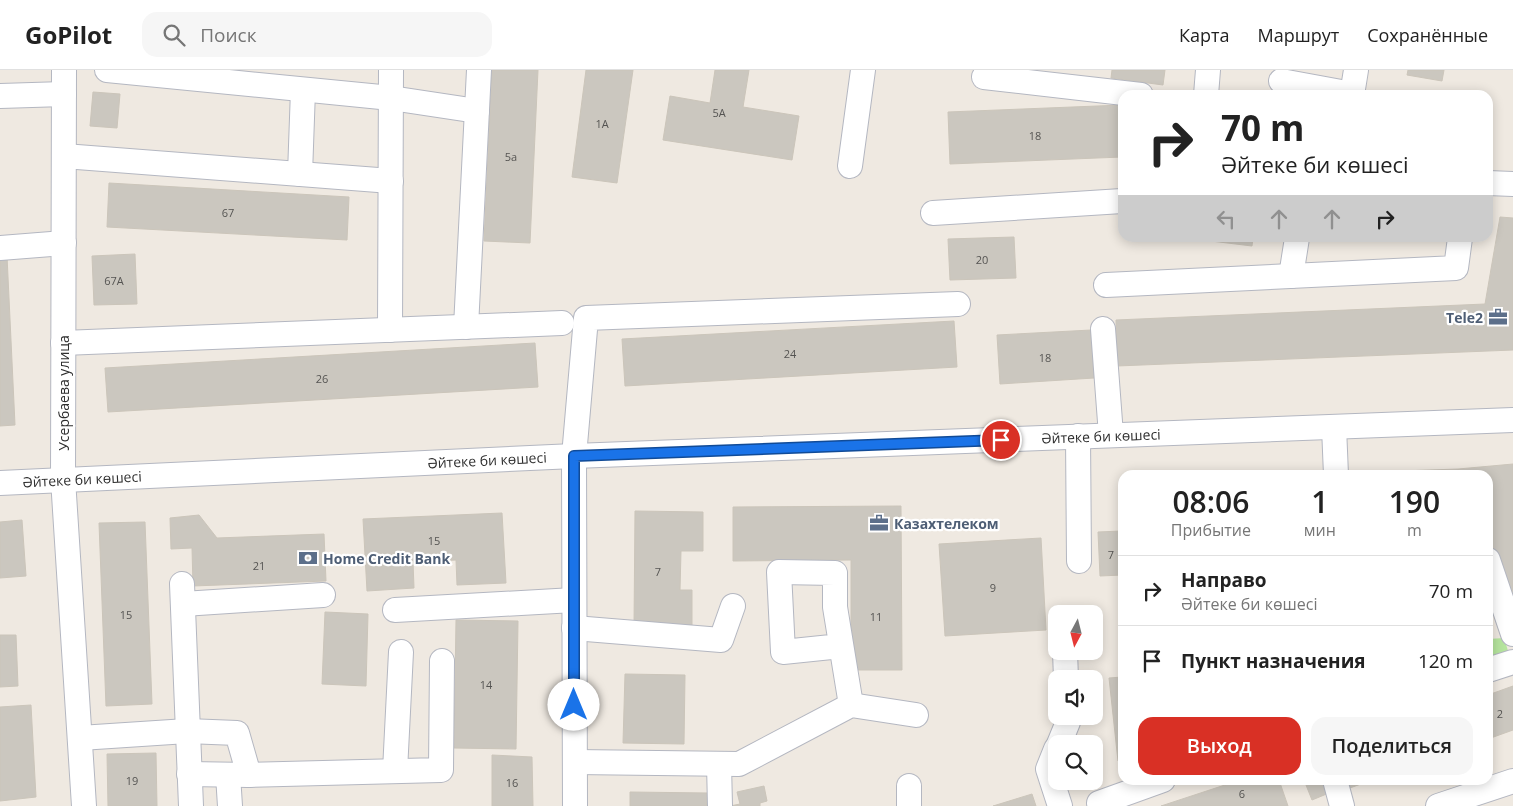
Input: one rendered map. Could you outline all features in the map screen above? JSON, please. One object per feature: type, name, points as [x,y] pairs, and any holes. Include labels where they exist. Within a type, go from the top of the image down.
[{"type":"street","name":"Усербаева улица","points":[[64,70],[63,479],[84,806]]},
{"type":"street","points":[[107,70],[391,98],[477,110]]},
{"type":"street","points":[[390,330],[391,70]]},
{"type":"street","points":[[466,327],[479,70]]},
{"type":"street","points":[[850,166],[864,70]]},
{"type":"street","points":[[1206,90],[1208,70]]},
{"type":"street","points":[[1353,90],[1356,70]]},
{"type":"street","points":[[984,77],[1118,92]]},
{"type":"street","points":[[1281,81],[1330,90]]},
{"type":"street","points":[[300,174],[303,90]]},
{"type":"street","points":[[0,96],[64,94]]},
{"type":"street","points":[[64,156],[391,180]]},
{"type":"street","points":[[1493,184],[1513,184]]},
{"type":"street","points":[[934,213],[1118,201]]},
{"type":"street","points":[[1291,276],[1296,242]]},
{"type":"street","points":[[1106,285],[1456,268],[1459,242]]},
{"type":"street","points":[[0,248],[64,243]]},
{"type":"street","points":[[575,806],[574,456],[586,318],[958,304]]},
{"type":"street","points":[[64,343],[562,323]]},
{"type":"street","points":[[1103,329],[1111,435]]},
{"type":"street","name":"Әйтеке би көшесі","points":[[0,483],[574,456],[1513,420]]},
{"type":"street","points":[[1334,427],[1336,470]]},
{"type":"street","points":[[1078,436],[1079,561]]},
{"type":"street","points":[[1493,575],[1513,634]]},
{"type":"street","points":[[190,806],[182,594],[323,595]]},
{"type":"street","points":[[395,610],[574,600]]},
{"type":"street","points":[[574,628],[721,640],[734,606]]},
{"type":"street","points":[[841,646],[851,705]]},
{"type":"street","points":[[395,771],[401,652]]},
{"type":"street","points":[[189,774],[239,775],[441,770],[442,661]]},
{"type":"street","points":[[1493,668],[1513,662]]},
{"type":"street","points":[[575,762],[739,764],[851,705],[916,715]]},
{"type":"street","points":[[80,738],[188,732],[237,733],[239,775],[230,806]]},
{"type":"street","points":[[718,764],[720,806]]},
{"type":"street","points":[[1438,806],[1513,781]]},
{"type":"street","points":[[1100,806],[1099,803],[1149,785]]},
{"type":"street","points":[[1336,785],[1342,806]]},
{"type":"street","points":[[1055,790],[1060,806]]},
{"type":"green space","points":[[1504,638],[1509,654],[1493,660],[1493,639]]},
{"type":"building","points":[[492,70],[538,70],[530,243],[484,241]]},
{"type":"building","points":[[586,70],[633,70],[617,183],[572,177]]},
{"type":"building","points":[[715,70],[749,70],[743,107],[799,116],[792,160],[663,140],[670,96],[710,103]]},
{"type":"building","points":[[1112,70],[1165,70],[1163,85],[1111,78]]},
{"type":"building","points":[[1408,70],[1444,70],[1442,81],[1407,75]]},
{"type":"building","points":[[93,92],[120,94],[117,128],[90,126]]},
{"type":"building","points":[[1118,105],[1118,157],[950,164],[948,112]]},
{"type":"building","points":[[109,183],[349,197],[347,240],[107,227]]},
{"type":"building","points":[[1500,217],[1513,218],[1513,350],[1117,366],[1116,320],[1485,304]]},
{"type":"building","points":[[1014,237],[1016,278],[950,280],[948,239]]},
{"type":"building","points":[[1219,242],[1252,242],[1252,246]]},
{"type":"building","points":[[135,254],[137,304],[94,305],[92,256]]},
{"type":"building","points":[[7,256],[15,425],[0,426],[0,257]]},
{"type":"building","points":[[954,321],[957,367],[625,386],[622,339]]},
{"type":"building","points":[[1091,330],[1094,378],[1000,384],[997,335]]},
{"type":"building","points":[[535,343],[538,387],[108,412],[105,368]]},
{"type":"building","points":[[1513,464],[1513,605],[1493,547],[1493,470],[1458,469]]},
{"type":"building","points":[[901,506],[902,670],[851,670],[851,560],[733,561],[733,507]]},
{"type":"building","points":[[635,511],[703,512],[703,551],[681,551],[680,590],[692,590],[692,627],[634,626]]},
{"type":"building","points":[[502,513],[506,583],[457,585],[456,560],[413,562],[414,588],[367,591],[363,519]]},
{"type":"building","points":[[199,515],[217,538],[324,534],[326,581],[193,586],[192,548],[171,549],[170,518]]},
{"type":"building","points":[[22,520],[26,576],[0,578],[0,522]]},
{"type":"building","points":[[145,522],[152,704],[106,706],[99,523]]},
{"type":"building","points":[[1118,531],[1118,575],[1100,576],[1098,532]]},
{"type":"building","points":[[1041,538],[1046,630],[945,636],[939,544]]},
{"type":"building","points":[[325,612],[368,614],[366,686],[322,684]]},
{"type":"building","points":[[456,620],[518,621],[516,749],[454,748]]},
{"type":"building","points":[[0,635],[16,635],[18,686],[0,687]]},
{"type":"building","points":[[625,674],[685,675],[684,744],[623,743]]},
{"type":"building","points":[[1118,677],[1118,761],[1109,678]]},
{"type":"building","points":[[1513,686],[1513,730],[1493,737],[1493,693]]},
{"type":"building","points":[[31,705],[36,797],[0,801],[0,707]]},
{"type":"building","points":[[156,753],[157,806],[108,806],[107,754]]},
{"type":"building","points":[[492,755],[532,757],[533,806],[492,806]]},
{"type":"building","points":[[1225,785],[1281,785],[1288,806],[1161,806]]},
{"type":"building","points":[[1306,785],[1327,785],[1329,793],[1312,800]]},
{"type":"building","points":[[1346,785],[1358,785],[1347,789]]},
{"type":"building","points":[[764,786],[767,801],[760,803],[760,806],[730,806],[740,804],[737,792]]},
{"type":"building","points":[[630,792],[708,793],[707,806],[630,806]]},
{"type":"building","points":[[1032,794],[1036,806],[993,806]]},
{"type":"place","name":"Tele2","points":[[1498,317]]},
{"type":"place","name":"Казахтелеком","points":[[879,523]]},
{"type":"place","name":"Home Credit Bank","points":[[308,558]]},
{"type":"route","points":[[574,705],[574,456],[1001,440]]}]
